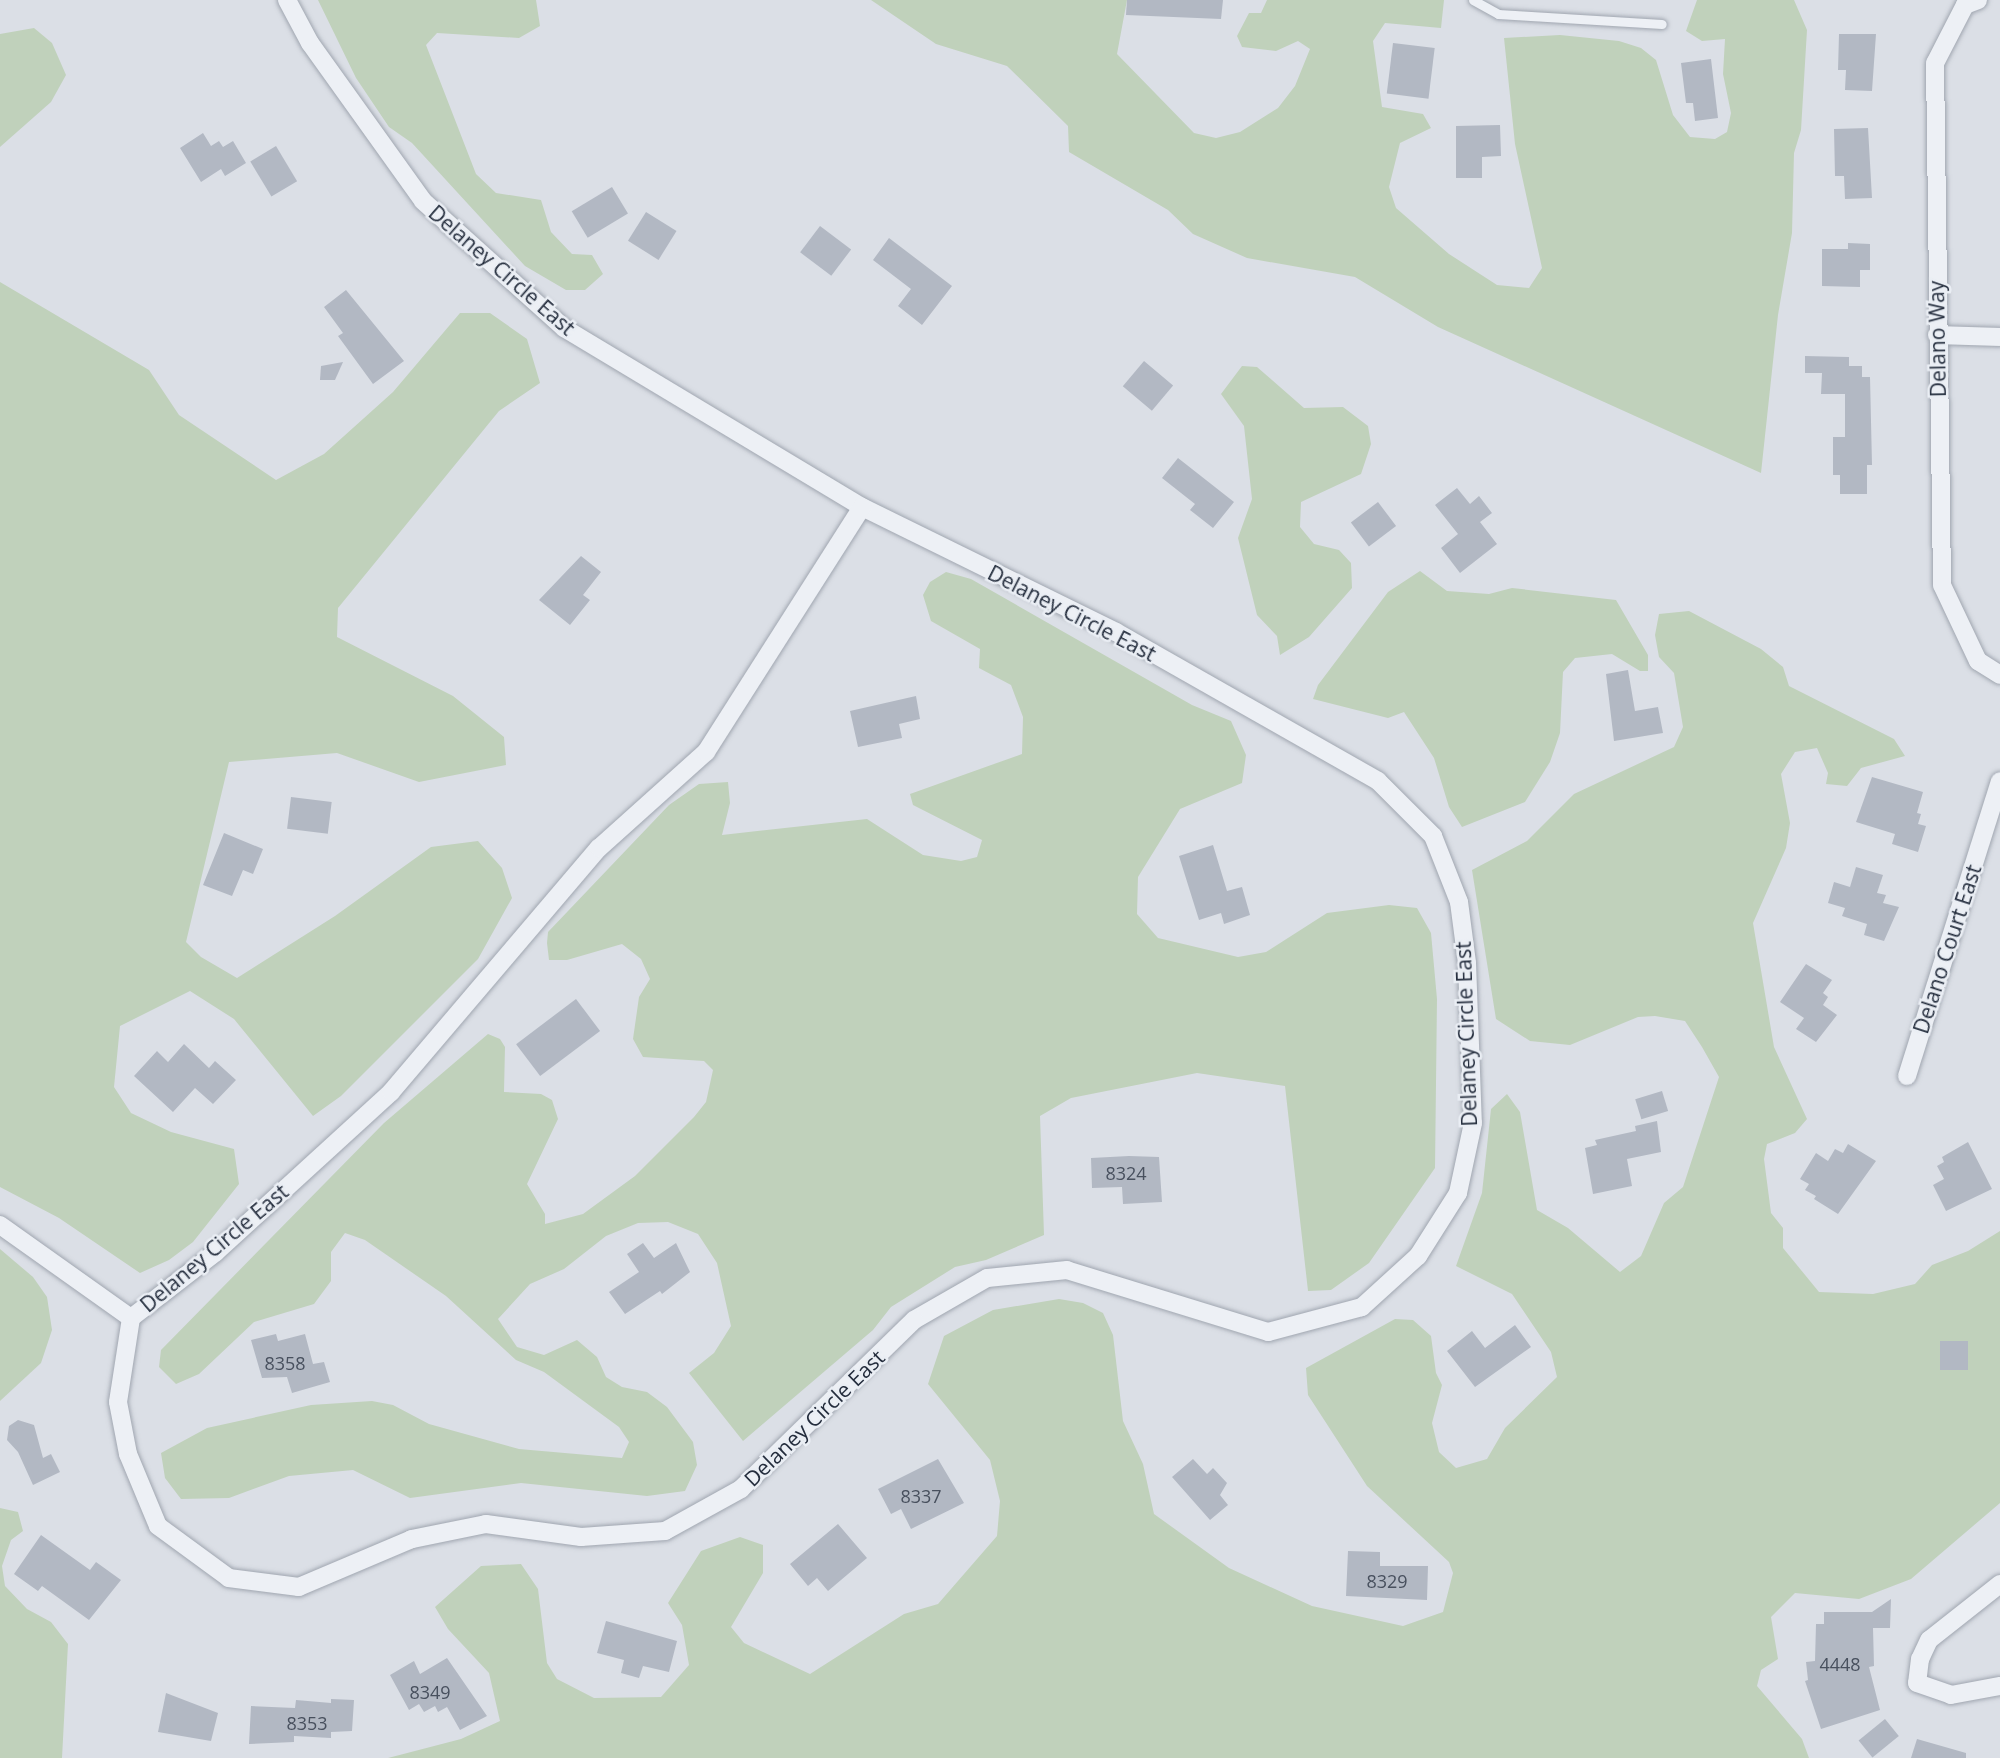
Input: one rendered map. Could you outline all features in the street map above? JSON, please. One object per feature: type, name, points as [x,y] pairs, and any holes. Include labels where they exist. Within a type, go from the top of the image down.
[{"type":"street","name":"Delaney Circle East","points":[[287,0],[310,43],[423,201],[564,328],[862,507],[1116,632],[1378,781],[1433,836],[1459,902],[1467,963],[1473,1123],[1458,1193],[1418,1256],[1362,1307],[1268,1332],[1067,1270],[987,1278],[914,1320],[741,1489],[665,1531],[581,1537],[486,1524],[412,1539],[299,1587],[229,1578],[158,1526],[128,1454],[118,1402],[131,1318],[216,1252],[391,1092],[599,848],[706,752],[862,507]]},
{"type":"street","name":"Delano Way","points":[[1978,0],[1965,5],[1935,63],[1941,585],[1978,661],[2000,675]]},
{"type":"street","points":[[1937,335],[2000,337]]},
{"type":"street","name":"Delano Court East","points":[[1907,1076],[2000,781]]},
{"type":"street","points":[[0,1225],[131,1318]]},
{"type":"street","points":[[2000,1584],[1929,1640],[1920,1659],[1917,1683],[1951,1695],[2000,1686]]},
{"type":"lane","points":[[1473,0],[1498,14],[1662,24]]},
{"type":"green space","points":[[318,0],[536,0],[540,26],[519,38],[437,33],[426,45],[476,174],[496,193],[541,200],[551,232],[572,254],[592,255],[603,274],[585,290],[566,290],[525,266],[412,143],[389,127],[356,78]]},
{"type":"green space","points":[[871,0],[1127,0],[1117,54],[1194,133],[1216,138],[1240,132],[1278,108],[1295,86],[1310,49],[1298,41],[1276,51],[1242,47],[1237,36],[1249,13],[1261,13],[1267,0],[1444,0],[1441,28],[1385,23],[1373,41],[1382,107],[1423,114],[1431,128],[1400,143],[1389,187],[1396,208],[1449,254],[1497,285],[1529,288],[1542,268],[1515,144],[1504,38],[1560,35],[1619,41],[1641,48],[1656,60],[1673,115],[1690,137],[1715,139],[1727,132],[1731,113],[1723,74],[1725,39],[1702,41],[1686,31],[1697,0],[1794,0],[1807,30],[1801,130],[1794,153],[1792,233],[1778,315],[1761,473],[1438,327],[1355,277],[1247,258],[1193,234],[1168,210],[1069,152],[1068,126],[1007,66],[936,44]]},
{"type":"green space","points":[[34,28],[52,43],[66,75],[51,102],[0,147],[0,34]]},
{"type":"green space","points":[[0,282],[149,370],[179,415],[276,480],[324,454],[393,392],[460,313],[490,313],[527,339],[540,383],[499,411],[338,608],[337,637],[453,696],[504,737],[506,765],[419,782],[337,753],[229,762],[186,942],[201,957],[237,978],[335,916],[431,847],[478,841],[502,868],[512,898],[478,959],[341,1096],[313,1116],[234,1019],[190,991],[120,1026],[114,1087],[131,1113],[171,1132],[234,1149],[239,1184],[193,1242],[169,1260],[140,1273],[59,1218],[0,1187]]},
{"type":"green space","points":[[1242,366],[1257,367],[1304,408],[1343,407],[1368,426],[1371,444],[1361,474],[1301,502],[1300,527],[1314,544],[1339,550],[1351,563],[1352,588],[1309,637],[1280,655],[1277,636],[1257,615],[1238,538],[1252,499],[1244,426],[1221,394]]},
{"type":"green space","points":[[1420,571],[1447,591],[1489,594],[1512,588],[1616,600],[1648,655],[1648,671],[1640,671],[1612,654],[1575,658],[1563,672],[1560,733],[1550,762],[1525,802],[1462,827],[1449,807],[1434,758],[1404,712],[1388,718],[1313,699],[1318,685],[1388,592]]},
{"type":"green space","points":[[946,572],[971,579],[1192,705],[1231,721],[1246,755],[1242,783],[1180,809],[1138,877],[1137,914],[1158,938],[1238,957],[1266,952],[1327,913],[1389,905],[1417,908],[1431,933],[1437,999],[1435,1168],[1369,1263],[1331,1290],[1308,1291],[1285,1086],[1197,1073],[1071,1098],[1040,1116],[1044,1235],[986,1260],[955,1267],[891,1307],[873,1330],[743,1441],[689,1373],[714,1353],[731,1326],[717,1263],[698,1234],[668,1222],[638,1223],[606,1236],[564,1269],[530,1284],[498,1319],[517,1347],[544,1355],[577,1340],[597,1357],[606,1377],[622,1387],[647,1392],[667,1407],[693,1442],[697,1465],[685,1491],[647,1496],[521,1483],[410,1498],[353,1470],[289,1476],[229,1498],[181,1499],[165,1478],[161,1453],[207,1428],[311,1405],[372,1401],[393,1405],[429,1424],[519,1449],[622,1458],[629,1442],[619,1427],[544,1372],[516,1360],[446,1296],[365,1240],[345,1233],[331,1252],[331,1281],[314,1304],[254,1322],[199,1374],[176,1384],[159,1367],[161,1350],[384,1123],[488,1034],[500,1039],[505,1047],[504,1092],[541,1094],[552,1100],[558,1119],[527,1184],[545,1214],[545,1224],[583,1214],[635,1176],[694,1117],[706,1102],[713,1070],[704,1061],[643,1057],[633,1039],[639,997],[650,979],[641,959],[622,944],[567,960],[549,960],[547,943],[548,932],[669,805],[699,784],[728,782],[730,803],[722,835],[867,819],[923,855],[961,861],[977,857],[982,840],[913,805],[910,794],[1022,754],[1023,717],[1011,685],[979,668],[980,649],[931,621],[923,595],[930,582]]},
{"type":"green space","points":[[1689,611],[1761,649],[1783,667],[1789,686],[1894,739],[1905,756],[1861,768],[1847,786],[1826,784],[1828,773],[1817,748],[1795,752],[1781,774],[1790,823],[1786,848],[1753,923],[1774,1047],[1807,1119],[1795,1133],[1767,1144],[1764,1159],[1771,1213],[1783,1228],[1783,1248],[1819,1292],[1873,1294],[1915,1284],[1932,1265],[1968,1251],[2000,1231],[2000,1503],[1911,1579],[1859,1599],[1795,1593],[1771,1617],[1778,1659],[1761,1670],[1757,1686],[1802,1739],[1809,1758],[388,1758],[461,1739],[500,1721],[489,1673],[448,1629],[435,1607],[481,1566],[521,1564],[538,1589],[547,1663],[557,1679],[594,1698],[661,1697],[689,1665],[682,1625],[668,1603],[701,1551],[740,1537],[763,1545],[763,1573],[731,1627],[744,1643],[810,1674],[904,1614],[938,1604],[997,1536],[1000,1501],[990,1460],[928,1384],[944,1336],[993,1310],[1059,1299],[1083,1303],[1103,1313],[1113,1335],[1123,1421],[1143,1464],[1154,1514],[1229,1568],[1312,1606],[1403,1626],[1443,1612],[1453,1573],[1449,1562],[1367,1486],[1308,1395],[1306,1368],[1395,1319],[1413,1320],[1431,1336],[1436,1373],[1442,1385],[1432,1423],[1439,1452],[1456,1468],[1487,1459],[1505,1428],[1557,1377],[1551,1352],[1512,1294],[1456,1266],[1482,1193],[1491,1109],[1507,1094],[1520,1112],[1537,1210],[1568,1228],[1620,1272],[1641,1256],[1664,1203],[1683,1187],[1719,1077],[1685,1021],[1655,1016],[1638,1017],[1570,1045],[1530,1041],[1496,1019],[1472,870],[1527,841],[1574,794],[1674,747],[1683,727],[1674,673],[1659,657],[1655,635],[1659,614]]},
{"type":"green space","points":[[0,1249],[33,1277],[47,1297],[52,1330],[41,1363],[0,1401]]},
{"type":"green space","points":[[0,1508],[18,1512],[23,1531],[11,1540],[2,1566],[5,1586],[27,1609],[51,1622],[68,1644],[62,1758],[0,1758]]},
{"type":"building","points":[[1127,0],[1223,0],[1221,19],[1126,15]]},
{"type":"building","points":[[1839,34],[1876,34],[1872,91],[1845,90],[1846,70],[1838,70]]},
{"type":"building","points":[[1393,43],[1435,48],[1428,99],[1387,94]]},
{"type":"building","points":[[1711,59],[1718,118],[1695,121],[1693,103],[1686,103],[1681,63]]},
{"type":"building","points":[[1500,125],[1501,156],[1482,157],[1482,178],[1456,178],[1456,126]]},
{"type":"building","points":[[1868,128],[1872,198],[1845,199],[1844,176],[1835,176],[1834,129]]},
{"type":"building","points":[[203,133],[211,146],[219,141],[223,147],[233,141],[246,163],[225,176],[221,169],[201,182],[180,148]]},
{"type":"building","points":[[276,146],[297,181],[271,197],[250,161]]},
{"type":"building","points":[[612,187],[628,214],[588,238],[572,211]]},
{"type":"building","points":[[646,212],[677,231],[659,260],[628,241]]},
{"type":"building","points":[[820,226],[851,249],[831,276],[800,252]]},
{"type":"building","points":[[889,238],[952,286],[922,325],[898,306],[911,289],[873,260]]},
{"type":"building","points":[[1848,243],[1870,244],[1870,270],[1860,270],[1860,287],[1822,286],[1822,249],[1848,249]]},
{"type":"building","points":[[346,290],[404,361],[373,384],[338,336],[343,333],[324,307]]},
{"type":"building","points":[[1805,356],[1849,357],[1849,366],[1862,366],[1862,377],[1870,377],[1872,465],[1867,465],[1867,494],[1840,494],[1840,475],[1833,475],[1833,437],[1845,437],[1845,394],[1821,394],[1822,373],[1805,373]]},
{"type":"building","points":[[1144,361],[1173,385],[1152,411],[1123,386]]},
{"type":"building","points":[[343,362],[335,380],[320,380],[321,366]]},
{"type":"building","points":[[1178,458],[1234,502],[1213,528],[1190,510],[1195,504],[1162,478]]},
{"type":"building","points":[[1457,488],[1470,504],[1479,496],[1492,513],[1480,522],[1497,544],[1460,573],[1441,548],[1458,534],[1435,505]]},
{"type":"building","points":[[1378,502],[1396,526],[1369,546],[1351,522]]},
{"type":"building","points":[[581,556],[601,572],[583,595],[590,600],[570,625],[539,600]]},
{"type":"building","points":[[1628,670],[1635,711],[1658,707],[1663,733],[1614,741],[1606,674]]},
{"type":"building","points":[[916,696],[920,719],[899,724],[902,738],[858,747],[850,711]]},
{"type":"building","points":[[1872,777],[1923,792],[1917,813],[1921,814],[1918,824],[1926,826],[1918,852],[1892,844],[1895,834],[1856,822]]},
{"type":"building","points":[[291,797],[332,802],[328,834],[287,829]]},
{"type":"building","points":[[224,833],[263,849],[253,874],[243,870],[232,896],[203,885]]},
{"type":"building","points":[[1213,845],[1227,891],[1242,887],[1250,915],[1224,924],[1221,913],[1199,920],[1179,856]]},
{"type":"building","points":[[1856,867],[1883,875],[1877,893],[1886,895],[1883,903],[1899,907],[1884,941],[1864,935],[1867,924],[1842,916],[1845,908],[1828,903],[1834,882],[1850,887]]},
{"type":"building","points":[[1806,964],[1832,980],[1823,993],[1828,997],[1823,1005],[1837,1015],[1816,1042],[1796,1029],[1804,1018],[1780,1002]]},
{"type":"building","points":[[576,999],[600,1031],[540,1076],[516,1044]]},
{"type":"building","points":[[184,1044],[209,1068],[215,1061],[236,1080],[213,1104],[195,1088],[173,1112],[134,1076],[157,1051],[168,1062]]},
{"type":"building","points":[[1662,1091],[1668,1111],[1641,1119],[1635,1099]]},
{"type":"building","points":[[1657,1121],[1661,1152],[1627,1159],[1632,1186],[1593,1194],[1585,1148],[1597,1145],[1595,1140],[1636,1131],[1635,1126]]},
{"type":"building","points":[[1968,1142],[1992,1189],[1946,1211],[1933,1185],[1944,1179],[1937,1166],[1944,1162],[1942,1157]]},
{"type":"building","points":[[1848,1144],[1876,1161],[1838,1214],[1814,1199],[1816,1196],[1805,1190],[1809,1184],[1800,1179],[1816,1153],[1828,1161],[1835,1149],[1843,1153]]},
{"type":"building","points":[[1159,1157],[1162,1202],[1123,1204],[1122,1187],[1092,1188],[1091,1158]]},
{"type":"building","points":[[643,1243],[654,1258],[676,1243],[690,1272],[662,1294],[660,1291],[625,1314],[609,1292],[639,1272],[627,1254]]},
{"type":"building","points":[[1515,1325],[1531,1347],[1475,1387],[1447,1351],[1472,1331],[1485,1348]]},
{"type":"building","points":[[276,1334],[278,1341],[305,1334],[313,1364],[324,1362],[330,1382],[292,1393],[287,1377],[262,1378],[251,1340]]},
{"type":"building","points":[[1940,1341],[1968,1341],[1968,1370],[1940,1370]]},
{"type":"building","points":[[18,1420],[34,1425],[43,1458],[51,1454],[60,1472],[33,1485],[18,1452],[7,1440],[9,1426]]},
{"type":"building","points":[[938,1459],[964,1503],[911,1529],[901,1509],[891,1514],[878,1489]]},
{"type":"building","points":[[1193,1459],[1207,1474],[1213,1468],[1227,1483],[1220,1495],[1228,1505],[1210,1520],[1172,1477]]},
{"type":"building","points":[[838,1524],[867,1558],[828,1591],[817,1578],[808,1586],[790,1564]]},
{"type":"building","points":[[41,1535],[90,1570],[96,1562],[121,1580],[89,1620],[42,1586],[38,1591],[14,1574]]},
{"type":"building","points":[[1348,1551],[1380,1552],[1380,1566],[1428,1566],[1427,1600],[1346,1596]]},
{"type":"building","points":[[1891,1599],[1890,1628],[1873,1628],[1874,1666],[1869,1667],[1880,1710],[1821,1729],[1805,1681],[1808,1680],[1806,1662],[1815,1661],[1816,1624],[1824,1624],[1824,1612],[1872,1612]]},
{"type":"building","points":[[606,1621],[677,1641],[669,1672],[643,1666],[639,1678],[621,1673],[624,1660],[597,1653]]},
{"type":"building","points":[[447,1658],[487,1716],[460,1730],[447,1707],[438,1712],[435,1706],[424,1712],[419,1704],[409,1710],[390,1675],[414,1661],[420,1674]]},
{"type":"building","points":[[166,1693],[218,1713],[211,1741],[158,1732]]},
{"type":"building","points":[[331,1699],[354,1700],[352,1731],[331,1732],[331,1738],[294,1736],[294,1742],[249,1744],[251,1706],[295,1708],[296,1700],[331,1703]]},
{"type":"building","points":[[1885,1719],[1899,1736],[1872,1757],[1859,1740]]},
{"type":"building","points":[[1917,1739],[1966,1753],[1966,1758],[1911,1758]]}]
